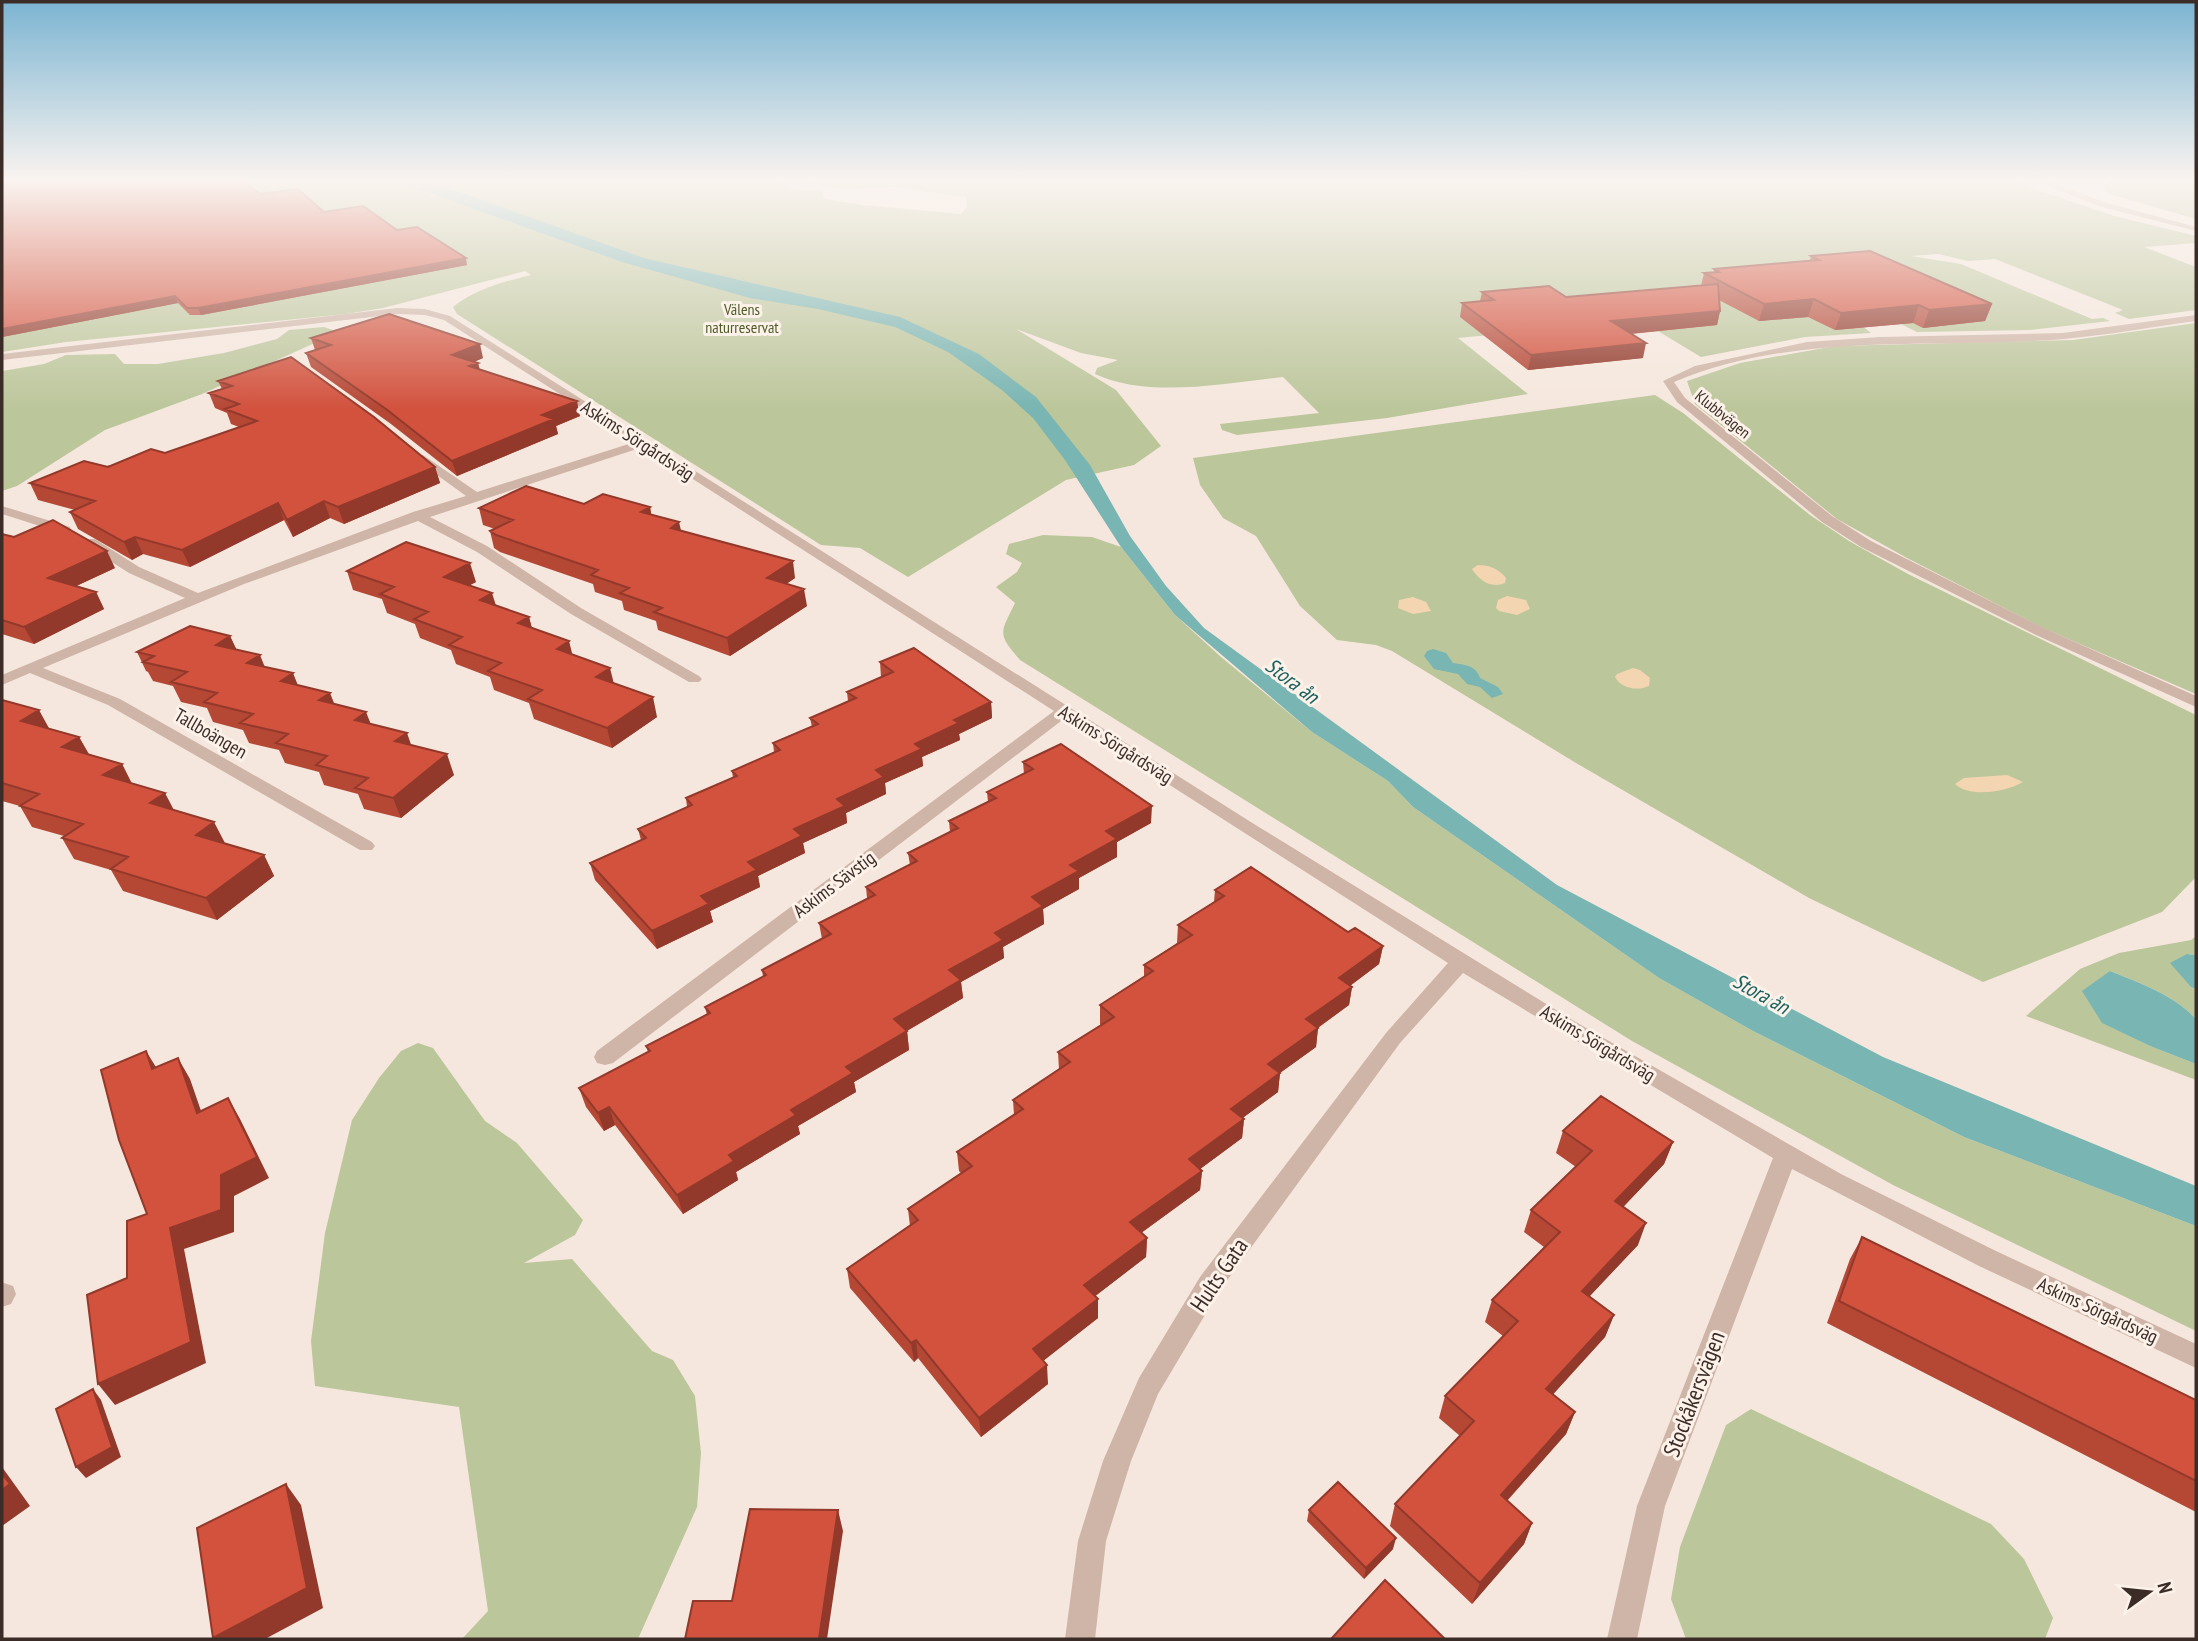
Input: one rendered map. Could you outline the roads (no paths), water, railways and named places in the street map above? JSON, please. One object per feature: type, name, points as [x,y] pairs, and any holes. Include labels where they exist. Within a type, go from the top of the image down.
[{"type":"street","name":"Askims Sörgårdsväg","points":[[2,357],[397,311],[425,312],[447,318],[1461,962],[1786,1154],[2054,1290],[2196,1356]]},
{"type":"street","name":"Klubbvägen","points":[[2196,318],[2063,337],[1880,340],[1807,345],[1699,368],[1668,382],[1681,400],[1695,412],[1827,519],[1866,544],[2041,632],[2196,702]]},
{"type":"street","points":[[2,680],[198,598],[417,515],[643,443]]},
{"type":"street","points":[[407,448],[436,472],[473,495]]},
{"type":"street","points":[[2,510],[67,531],[134,570],[198,598]]},
{"type":"street","points":[[417,515],[482,549],[576,611],[694,678]]},
{"type":"street","name":"Tallboängen","points":[[30,667],[114,702],[366,846]]},
{"type":"street","name":"Askims Sävstig","points":[[606,1057],[1063,711]]},
{"type":"street","name":"Hults Gata","points":[[1080,1639],[1092,1541],[1116,1461],[1148,1387],[1209,1285],[1393,1038],[1461,962]]},
{"type":"street","name":"Stockåkersvägen","points":[[1622,1639],[1651,1506],[1786,1154]]},
{"type":"water","name":"Stora ån","points":[[604,256],[637,256],[900,317],[979,354],[1036,397],[1090,465],[1130,536],[1166,586],[1204,628],[1557,885],[1883,1057],[2196,1186],[2196,1226],[1964,1137],[1753,1031],[1659,978],[1413,807],[1388,781],[1312,732],[1175,615],[1121,547],[1065,460],[1033,418],[1002,390],[948,352],[895,327],[818,309],[750,298]]},
{"type":"water","points":[[1433,649],[1446,653],[1453,663],[1473,668],[1480,678],[1498,687],[1503,694],[1492,698],[1480,687],[1467,684],[1458,674],[1434,669],[1424,656],[1427,651]]},
{"type":"water","points":[[2187,954],[2196,955],[2196,989],[2191,987],[2170,963]]},
{"type":"water","points":[[2110,971],[2167,996],[2196,1019],[2196,1064],[2102,1023],[2082,991]]},
{"type":"park label","name":"Välens naturreservat","points":[[742,318]]}]
